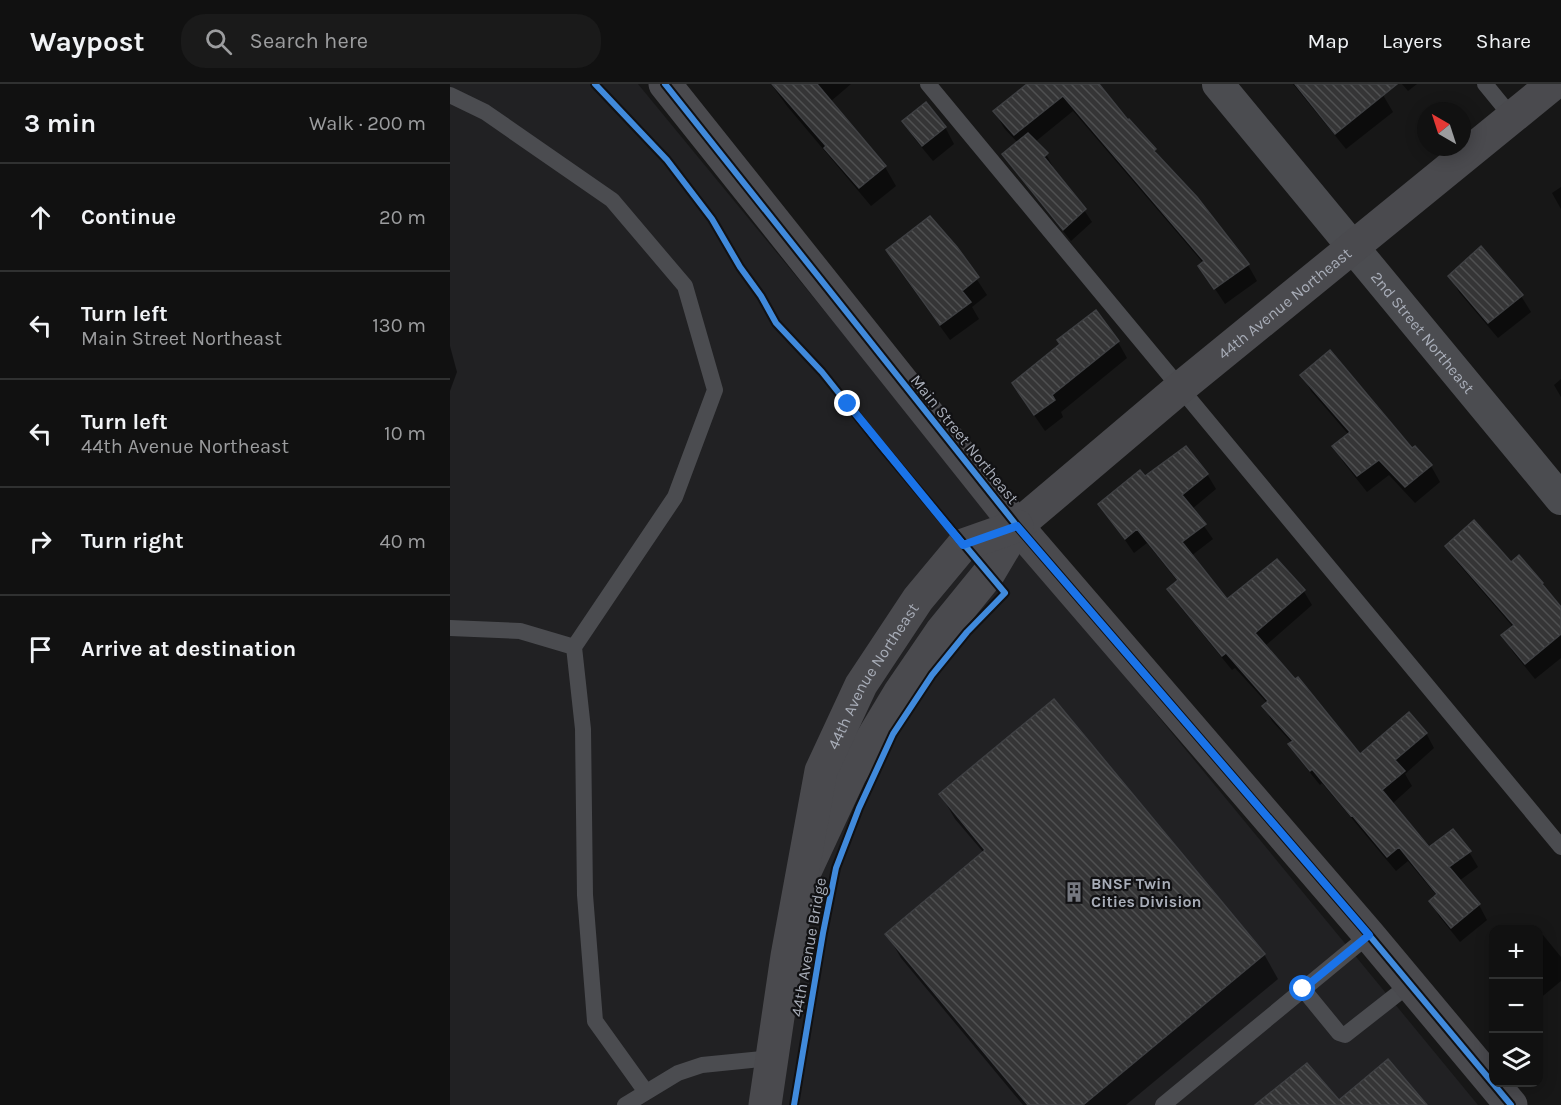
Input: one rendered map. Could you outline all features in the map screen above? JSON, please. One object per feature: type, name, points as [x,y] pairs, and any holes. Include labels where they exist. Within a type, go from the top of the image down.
[{"type":"street","name":"Main Street Northeast","points":[[665,84],[1017,526],[1369,935],[1511,1105]]},
{"type":"street","name":"2nd Street Northeast","points":[[1218,84],[1561,499]]},
{"type":"street","name":"44th Avenue Northeast","points":[[765,1105],[787,956],[802,878],[850,775],[900,692],[941,632],[989,573],[1017,526],[1180,388],[1553,84]]},
{"type":"lane","points":[[928,84],[1561,847]]},
{"type":"lane","points":[[1485,84],[1512,117]]},
{"type":"lane","points":[[450,95],[485,112],[612,200],[685,286],[715,390],[675,497],[574,647],[583,729],[585,895],[595,1021],[646,1092]]},
{"type":"lane","points":[[450,628],[520,632],[574,647]]},
{"type":"lane","points":[[1163,1105],[1369,935]]},
{"type":"lane","points":[[1303,989],[1339,1032],[1345,1035],[1410,984]]},
{"type":"lane","points":[[625,1105],[678,1073],[702,1065],[771,1058]]},
{"type":"shaded area","points":[[450,84],[638,84],[1478,1105],[450,1105]]},
{"type":"building","points":[[772,84],[817,84],[886,166],[859,188]]},
{"type":"building","points":[[1027,84],[1099,84],[1128,120],[1156,149],[1154,151],[1197,197],[1249,264],[1214,289],[1198,266],[1204,261],[1063,96],[1014,135],[993,111]]},
{"type":"building","points":[[1295,84],[1397,84],[1335,134]]},
{"type":"building","points":[[926,102],[946,127],[922,146],[902,121]]},
{"type":"building","points":[[1028,133],[1048,153],[1044,157],[1086,209],[1063,230],[1002,154]]},
{"type":"building","points":[[930,216],[979,277],[962,291],[971,302],[940,325],[886,250]]},
{"type":"building","points":[[1481,246],[1523,295],[1488,323],[1448,276]]},
{"type":"building","points":[[1096,310],[1119,341],[1052,395],[1055,400],[1034,415],[1012,383],[1060,344],[1057,340]]},
{"type":"building","points":[[1330,350],[1412,448],[1415,446],[1432,465],[1405,487],[1379,460],[1357,476],[1332,446],[1350,432],[1300,375]]},
{"type":"building","points":[[1186,446],[1208,474],[1182,495],[1206,524],[1182,542],[1227,599],[1277,559],[1305,590],[1255,633],[1295,679],[1298,677],[1360,754],[1409,712],[1427,733],[1395,760],[1405,771],[1382,790],[1429,847],[1453,829],[1471,851],[1449,867],[1480,904],[1451,928],[1429,901],[1437,894],[1399,847],[1387,857],[1288,744],[1293,741],[1262,706],[1268,701],[1226,653],[1222,656],[1167,589],[1178,580],[1137,529],[1125,539],[1098,504],[1140,470],[1145,476]]},
{"type":"building","points":[[1474,520],[1511,562],[1519,555],[1561,607],[1561,634],[1525,664],[1501,635],[1514,625],[1445,546]]},
{"type":"building","name":"BNSF Twin Cities Division","points":[[1054,699],[1265,954],[1083,1105],[1028,1105],[885,934],[985,850],[939,794]]},
{"type":"building","points":[[1388,1059],[1427,1105],[1255,1105],[1307,1063],[1339,1100]]},
{"type":"cycle path","name":"44th Avenue Bridge","points":[[595,84],[667,160],[712,219],[776,323],[822,372],[1005,593],[967,632],[932,675],[893,734],[859,808],[836,868],[794,1105]]},
{"type":"cycle path","points":[[665,84],[1017,526],[1369,935],[1511,1105]]},
{"type":"place","name":"BNSF Twin Cities Division","points":[[1074,892]]},
{"type":"route","points":[[848,404],[963,545],[1017,526],[1369,935],[1303,989]]}]
